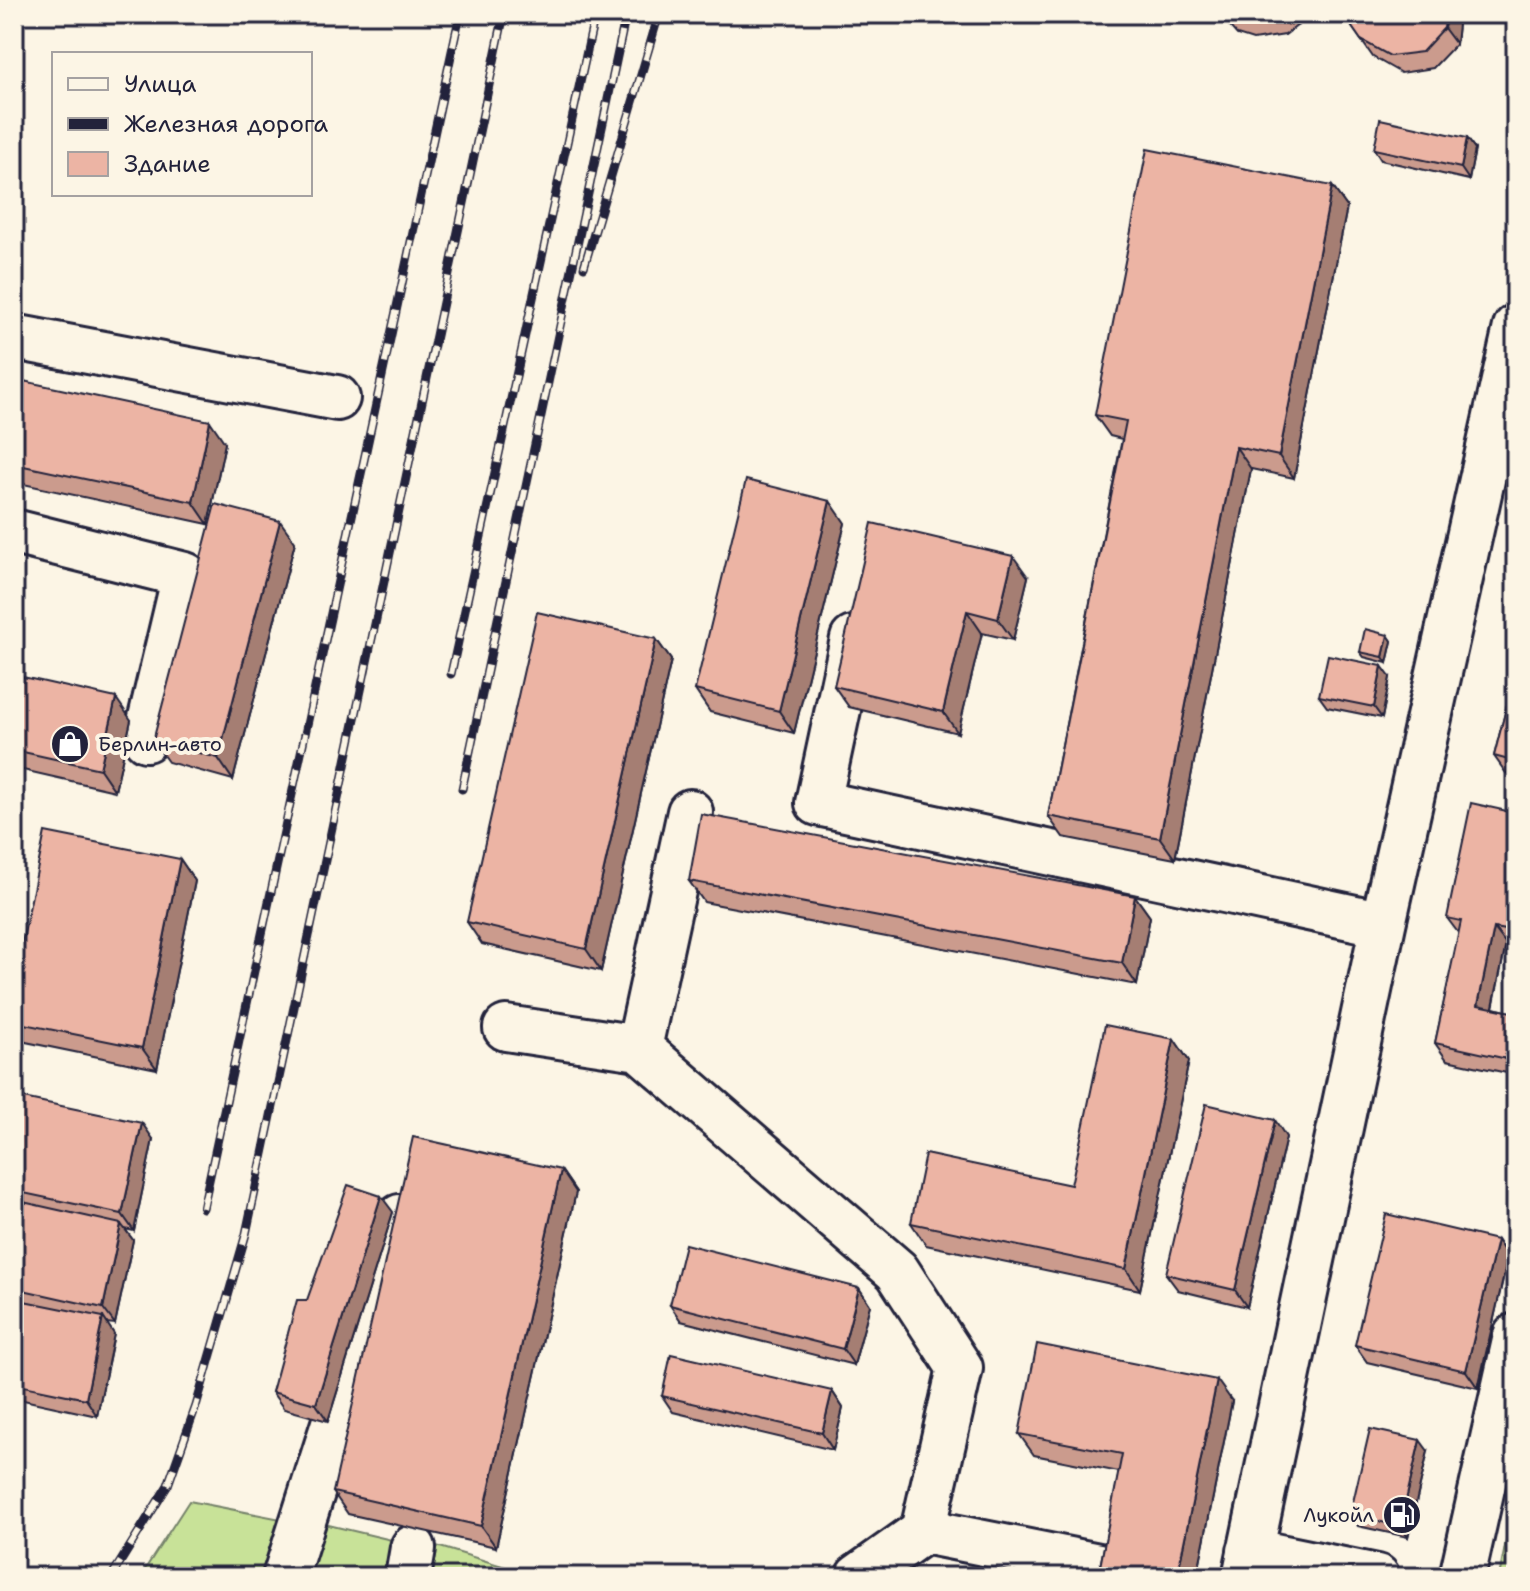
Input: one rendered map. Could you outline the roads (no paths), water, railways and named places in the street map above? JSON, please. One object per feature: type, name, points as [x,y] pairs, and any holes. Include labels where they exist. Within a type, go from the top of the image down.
[{"type":"lane","points":[[1377,1577],[1248,1564],[1383,924],[1516,327]]},
{"type":"lane","points":[[14,337],[337,398]]},
{"type":"lane","points":[[14,532],[185,575],[146,739]]},
{"type":"lane","points":[[860,602],[818,803],[1383,924]]},
{"type":"lane","points":[[639,1048],[690,812]]},
{"type":"lane","points":[[506,1028],[639,1048],[897,1271],[960,1368],[923,1531],[858,1577]]},
{"type":"lane","points":[[285,1577],[400,1217]]},
{"type":"lane","points":[[1462,1577],[1502,1468],[1516,1336]]},
{"type":"lane","points":[[923,1531],[1109,1568]]},
{"type":"railway","points":[[203,1208],[460,14]]},
{"type":"railway","points":[[111,1577],[168,1485],[196,1406],[246,1234],[504,14]]},
{"type":"railway","points":[[451,674],[595,14]]},
{"type":"railway","points":[[462,789],[626,14]]},
{"type":"railway","points":[[584,267],[659,14]]},
{"type":"place","name":"Берлин-авто","points":[[70,744]]},
{"type":"place","name":"Лукойл","points":[[1402,1515]]}]
